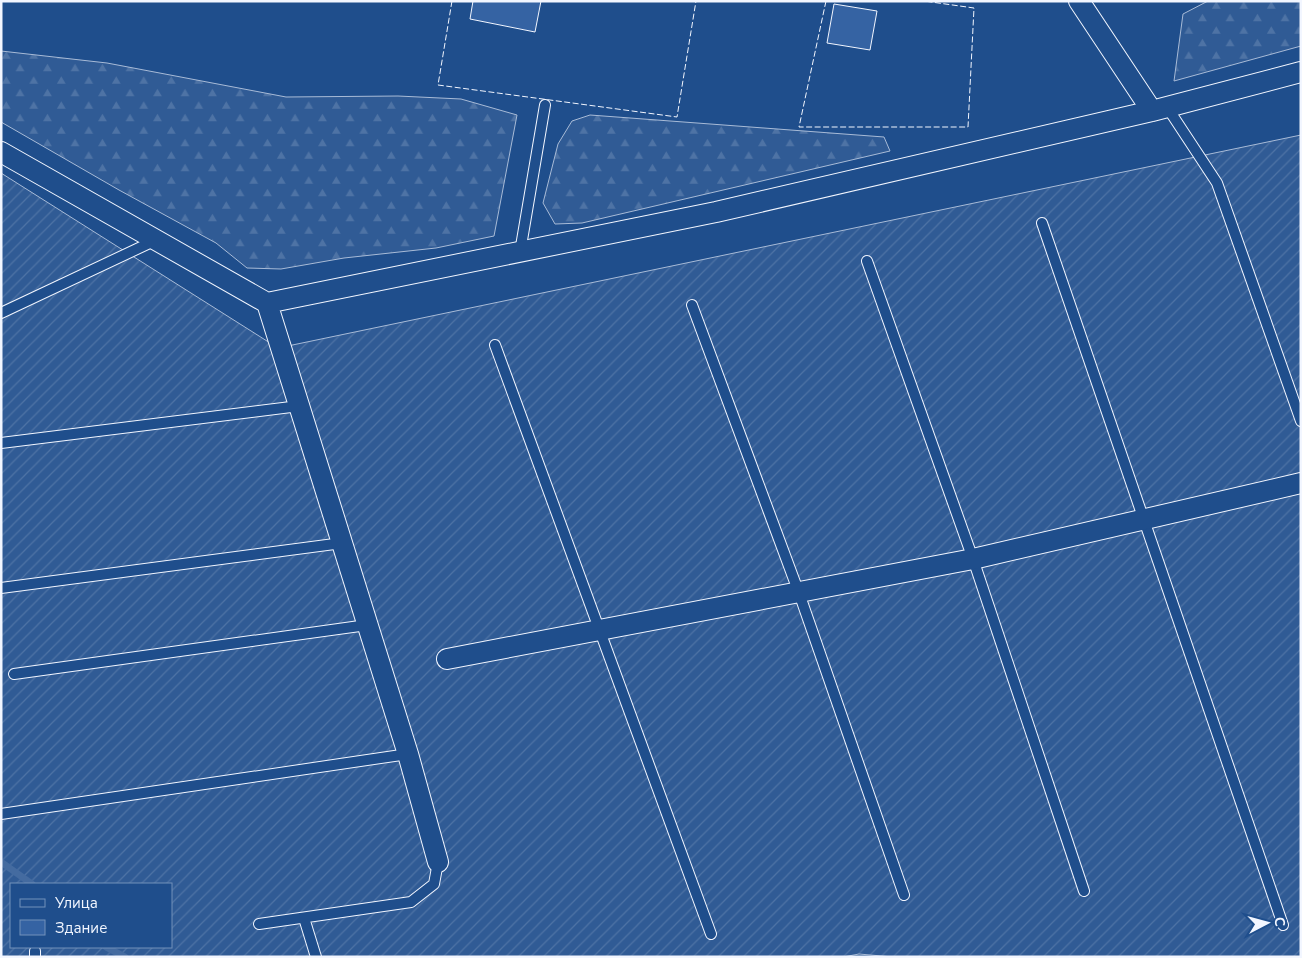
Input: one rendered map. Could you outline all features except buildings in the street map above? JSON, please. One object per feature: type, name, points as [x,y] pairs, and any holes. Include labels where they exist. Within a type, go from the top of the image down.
[{"type":"street","points":[[1078,1],[1159,109]]},
{"type":"street","points":[[1,152],[266,304],[716,212],[1159,109],[1301,72]]},
{"type":"street","points":[[266,304],[408,754],[438,862]]},
{"type":"street","points":[[447,660],[974,559],[1301,483]]},
{"type":"lane","points":[[520,252],[545,105]]},
{"type":"lane","points":[[1159,109],[1217,183],[1301,421]]},
{"type":"lane","points":[[1042,223],[1283,925]]},
{"type":"lane","points":[[1,313],[156,240]]},
{"type":"lane","points":[[867,261],[974,559],[1084,892]]},
{"type":"lane","points":[[692,305],[799,593],[904,895]]},
{"type":"lane","points":[[495,345],[711,934]]},
{"type":"lane","points":[[1,443],[299,406]]},
{"type":"lane","points":[[1,588],[342,543]]},
{"type":"lane","points":[[14,674],[367,625]]},
{"type":"lane","points":[[1,814],[408,754]]},
{"type":"lane","points":[[259,924],[411,902],[434,884],[438,862]]},
{"type":"lane","points":[[304,918],[316,957]]},
{"type":"green space","points":[[1208,1],[1301,1],[1301,46],[1174,81],[1183,14]]},
{"type":"green space","points":[[1,51],[107,63],[286,97],[398,96],[461,99],[517,115],[494,236],[436,248],[344,258],[281,269],[247,268],[216,243],[1,122]]},
{"type":"green space","points":[[590,115],[884,137],[890,151],[582,223],[555,224],[543,203],[558,144],[572,121]]},
{"type":"green space","points":[[1301,135],[1301,957],[893,957],[859,954],[843,957],[1,957],[1,173],[278,348]]},
{"type":"waterway","points":[[1,862],[31,883]]},
{"type":"waterway","points":[[108,948],[125,957]]},
{"type":"fence","points":[[452,1],[438,85],[677,117],[696,1]]},
{"type":"fence","points":[[826,1],[799,127],[968,127],[974,8],[924,1]]}]
